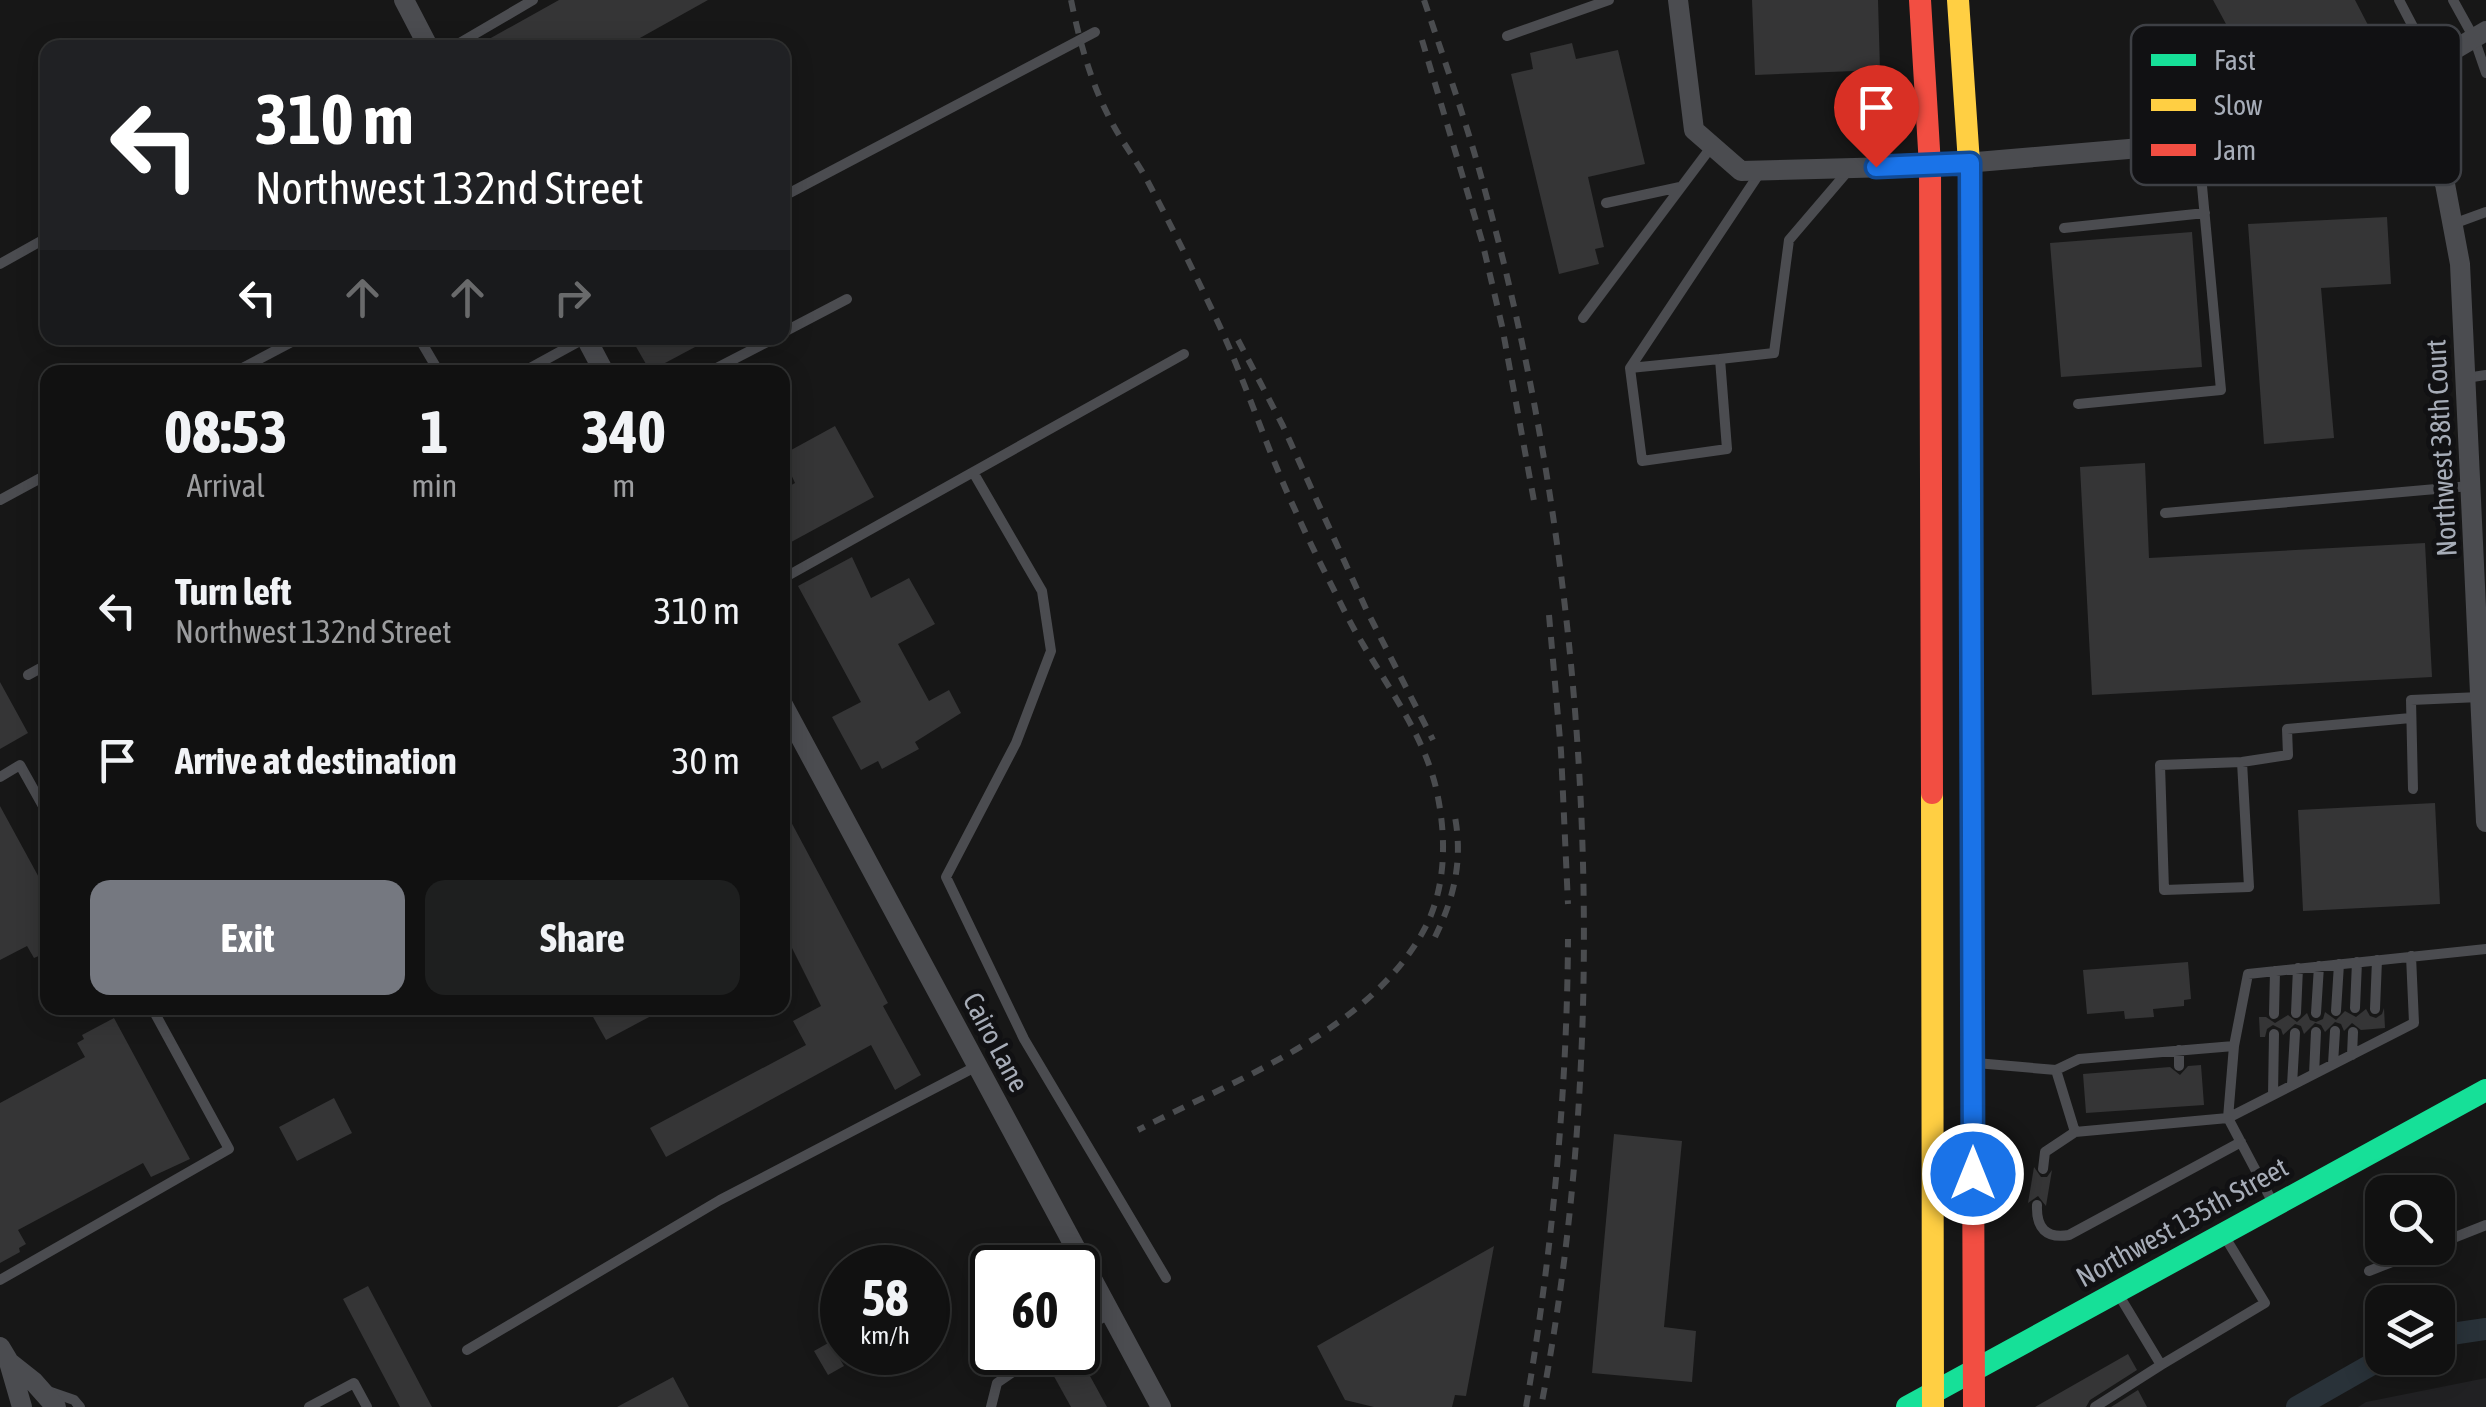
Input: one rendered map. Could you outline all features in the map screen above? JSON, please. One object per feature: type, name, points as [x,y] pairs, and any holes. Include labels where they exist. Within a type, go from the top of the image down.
[{"type":"main road","points":[[1920,0],[1930,166],[1933,1400]]},
{"type":"main road","points":[[1958,0],[1970,163],[1974,1407]]},
{"type":"main road","name":"Northwest 135th Street","points":[[1907,1407],[1933,1400],[1974,1370],[2486,1090]]},
{"type":"street","points":[[404,0],[426,40]]},
{"type":"street","points":[[1678,0],[1694,130],[1751,170],[1930,166],[2131,149]]},
{"type":"street","name":"Northwest 38th Court","points":[[2445,185],[2476,376],[2470,486],[2486,822]]},
{"type":"street","name":"Cairo Lane","points":[[790,718],[1161,1407]]},
{"type":"street","points":[[4,1355],[56,1407]]},
{"type":"street","points":[[4,1355],[22,1407]]},
{"type":"lane","points":[[465,40],[533,0]]},
{"type":"lane","points":[[1507,36],[1608,0]]},
{"type":"lane","points":[[2399,0],[2412,25]]},
{"type":"lane","points":[[2454,0],[2480,35],[2486,73]]},
{"type":"lane","points":[[790,193],[1095,32]]},
{"type":"lane","points":[[1583,318],[1712,146]]},
{"type":"lane","points":[[1630,368],[1774,353],[1789,240],[1850,168]]},
{"type":"lane","points":[[1720,359],[1728,449],[1642,461],[1630,368],[1751,170]]},
{"type":"lane","points":[[2078,404],[2222,390],[2202,185]]},
{"type":"lane","points":[[1606,202],[1682,186]]},
{"type":"lane","points":[[2452,224],[2486,212]]},
{"type":"lane","points":[[2064,228],[2205,213]]},
{"type":"lane","points":[[0,264],[40,242]]},
{"type":"lane","points":[[790,329],[847,299]]},
{"type":"lane","points":[[248,365],[286,345]]},
{"type":"lane","points":[[536,365],[572,345]]},
{"type":"lane","points":[[723,365],[761,345]]},
{"type":"lane","points":[[790,575],[1184,354]]},
{"type":"lane","points":[[973,472],[1042,590],[1051,651],[1016,742],[946,877],[1024,1039],[1166,1278]]},
{"type":"lane","points":[[0,500],[40,478]]},
{"type":"lane","points":[[2165,513],[2470,486]]},
{"type":"lane","points":[[28,675],[40,668]]},
{"type":"lane","points":[[2413,789],[2411,700],[2483,697]]},
{"type":"lane","points":[[2242,762],[2249,887],[2164,890],[2160,765],[2242,762],[2288,755],[2287,729],[2411,718]]},
{"type":"lane","points":[[0,777],[20,765],[40,801]]},
{"type":"lane","points":[[2274,1206],[2228,1118],[2234,1046],[2248,974],[2486,949]]},
{"type":"lane","points":[[2043,1169],[2045,1152],[2075,1132],[2228,1118],[2414,1023],[2411,956]]},
{"type":"lane","points":[[2375,1009],[2377,960]]},
{"type":"lane","points":[[2354,1008],[2357,962]]},
{"type":"lane","points":[[2336,1011],[2339,964]]},
{"type":"lane","points":[[2316,1013],[2319,966]]},
{"type":"lane","points":[[2296,1014],[2298,968]]},
{"type":"lane","points":[[2274,1014],[2275,971]]},
{"type":"lane","points":[[0,1280],[230,1149],[156,1015]]},
{"type":"lane","points":[[2373,1044],[2374,1029]]},
{"type":"lane","points":[[2333,1064],[2335,1031]]},
{"type":"lane","points":[[2314,1074],[2316,1032]]},
{"type":"lane","points":[[2352,1054],[2353,1032]]},
{"type":"lane","points":[[2272,1096],[2274,1034]]},
{"type":"lane","points":[[2292,1085],[2295,1034]]},
{"type":"lane","points":[[1972,1063],[2056,1070],[2079,1059],[2234,1046]]},
{"type":"lane","points":[[2179,1050],[2179,1066]]},
{"type":"lane","points":[[2145,1053],[2146,1068]]},
{"type":"lane","points":[[2110,1056],[2111,1070]]},
{"type":"lane","points":[[467,1350],[720,1200],[978,1066]]},
{"type":"lane","points":[[2056,1070],[2075,1132]]},
{"type":"lane","points":[[2148,1108],[2148,1124]]},
{"type":"lane","points":[[2180,1108],[2180,1122]]},
{"type":"lane","points":[[2114,1112],[2115,1126]]},
{"type":"lane","points":[[2037,1205],[2037,1217],[2046,1233],[2055,1237],[2069,1235],[2240,1142]]},
{"type":"lane","points":[[2455,1237],[2486,1224]]},
{"type":"lane","points":[[2095,1407],[2265,1303],[2223,1234]]},
{"type":"lane","points":[[2369,1270],[2382,1265]]},
{"type":"lane","points":[[2117,1292],[2161,1366]]},
{"type":"lane","points":[[1100,1320],[1111,1314]]},
{"type":"lane","points":[[991,1407],[997,1383],[1009,1375]]},
{"type":"lane","points":[[308,1407],[354,1383],[366,1407]]},
{"type":"lane","points":[[40,1388],[74,1400],[80,1407]]},
{"type":"shaded area","points":[[2486,1378],[2486,1407],[2358,1407],[2366,1402]]},
{"type":"building","points":[[559,0],[708,0],[636,40],[487,40]]},
{"type":"building","points":[[1752,0],[1878,0],[1880,70],[1755,75]]},
{"type":"building","points":[[2213,0],[2355,0],[2368,25],[2227,25]]},
{"type":"building","points":[[1572,43],[1576,59],[1618,50],[1645,164],[1588,177],[1604,247],[1595,249],[1599,264],[1559,274],[1511,74],[1533,69],[1530,53]]},
{"type":"building","points":[[2387,217],[2391,284],[2321,288],[2334,438],[2264,444],[2248,224]]},
{"type":"building","points":[[2192,232],[2202,367],[2061,377],[2050,243]]},
{"type":"building","points":[[635,345],[699,345],[661,365],[647,365]]},
{"type":"building","points":[[835,426],[874,497],[790,543],[790,486],[795,483],[790,472],[790,451]]},
{"type":"building","points":[[2145,463],[2149,558],[2425,543],[2432,677],[2092,695],[2080,467]]},
{"type":"building","points":[[852,557],[871,598],[909,578],[935,624],[898,644],[929,701],[949,690],[961,713],[915,742],[919,749],[882,769],[878,761],[861,770],[832,717],[861,702],[798,586]]},
{"type":"building","points":[[0,682],[28,733],[0,749]]},
{"type":"building","points":[[2435,803],[2440,904],[2303,911],[2298,810]]},
{"type":"building","points":[[0,806],[40,879],[40,955],[34,958],[27,946],[0,960]]},
{"type":"building","points":[[790,820],[888,1003],[883,1006],[921,1075],[895,1090],[871,1045],[666,1157],[650,1128],[806,1045],[793,1021],[821,1006],[790,944]]},
{"type":"building","points":[[2188,962],[2191,999],[2184,1000],[2184,1006],[2153,1009],[2154,1017],[2125,1019],[2124,1011],[2087,1014],[2083,970]]},
{"type":"building","points":[[2384,1008],[2385,1028],[2361,1030],[2352,1023],[2344,1031],[2335,1022],[2325,1032],[2315,1023],[2304,1034],[2301,1026],[2295,1024],[2283,1035],[2273,1025],[2265,1037],[2260,1037],[2259,1017],[2275,1023],[2288,1015],[2297,1022],[2307,1013],[2316,1022],[2323,1019],[2325,1012],[2336,1020],[2345,1011],[2356,1017],[2366,1009],[2376,1018]]},
{"type":"building","points":[[592,1015],[653,1015],[606,1040]]},
{"type":"building","points":[[114,1018],[190,1159],[151,1177],[143,1163],[18,1230],[26,1244],[0,1263],[0,1103],[85,1057],[77,1043],[84,1039],[82,1035]]},
{"type":"building","points":[[2201,1065],[2204,1105],[2086,1113],[2083,1074],[2170,1067],[2180,1075],[2188,1066]]},
{"type":"building","points":[[334,1098],[352,1133],[297,1161],[279,1127]]},
{"type":"building","points":[[1614,1134],[1682,1141],[1664,1327],[1696,1331],[1692,1382],[1592,1373]]},
{"type":"building","points":[[2034,1167],[2041,1177],[2047,1177],[2052,1170],[2046,1206],[2038,1196],[2028,1203]]},
{"type":"building","points":[[1494,1246],[1466,1396],[1455,1395],[1452,1407],[1374,1407],[1345,1400],[1317,1346]]},
{"type":"building","points":[[368,1286],[432,1407],[400,1407],[343,1299]]},
{"type":"building","points":[[2128,1354],[2137,1370],[2090,1400],[2086,1407],[2035,1407]]},
{"type":"building","points":[[1053,1375],[1089,1375],[1107,1407],[1071,1407]]},
{"type":"building","points":[[673,1377],[689,1407],[617,1407]]},
{"type":"building","points":[[2138,1390],[2147,1407],[2111,1407]]},
{"type":"waterway","points":[[2455,1334],[2486,1329]]},
{"type":"waterway","points":[[2297,1407],[2365,1368]]},
{"type":"railway","points":[[1071,0],[1102,102],[1147,180],[1215,316],[1320,563],[1420,742],[1436,788],[1442,822],[1442,873],[1428,922],[1405,960],[1375,992],[1301,1047],[1138,1130]]},
{"type":"railway","points":[[1424,0],[1477,163],[1520,333],[1548,484],[1568,638],[1580,794],[1584,950],[1579,1105],[1564,1258],[1541,1407]]},
{"type":"railway","points":[[1422,40],[1482,241],[1534,501]]},
{"type":"railway","points":[[1238,340],[1433,740]]},
{"type":"railway","points":[[1549,615],[1561,751],[1568,904]]},
{"type":"railway","points":[[1435,937],[1455,879],[1455,817]]},
{"type":"railway","points":[[1526,1407],[1556,1174],[1565,1057],[1568,939]]},
{"type":"traffic: fast","points":[[1907,1407],[2486,1090]]},
{"type":"traffic: slow","points":[[1958,0],[1969,163],[1972,849]]},
{"type":"traffic: slow","points":[[1932,793],[1933,1407]]},
{"type":"traffic: jam","points":[[1920,0],[1930,166],[1932,793]]},
{"type":"traffic: jam","points":[[1972,849],[1974,1407]]},
{"type":"route","points":[[1876,167],[1970,163],[1973,1174]]}]
